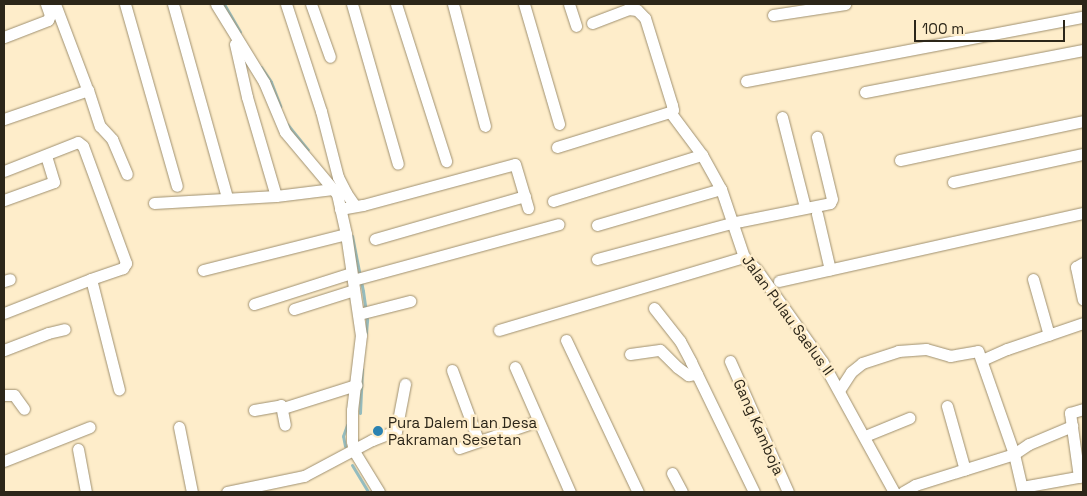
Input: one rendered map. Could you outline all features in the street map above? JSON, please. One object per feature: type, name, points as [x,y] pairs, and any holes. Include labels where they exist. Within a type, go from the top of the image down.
[{"type":"street","points":[[4,37],[48,20],[50,15],[46,4]]},
{"type":"street","points":[[56,4],[86,86]]},
{"type":"street","points":[[125,4],[177,186]]},
{"type":"street","points":[[173,4],[227,198]]},
{"type":"street","points":[[216,4],[264,82],[285,132],[347,208]]},
{"type":"street","points":[[286,4],[321,112],[338,177],[346,193],[346,234],[363,313],[352,410],[354,452],[378,492]]},
{"type":"street","points":[[311,4],[330,57]]},
{"type":"street","points":[[352,4],[398,164]]},
{"type":"street","points":[[396,4],[446,161]]},
{"type":"street","points":[[453,4],[485,126]]},
{"type":"street","points":[[524,4],[559,124]]},
{"type":"street","points":[[569,4],[576,26]]},
{"type":"street","points":[[773,15],[838,4]]},
{"type":"street","points":[[557,147],[673,110],[645,18],[638,10],[628,10],[592,23]]},
{"type":"street","points":[[746,81],[1083,17]]},
{"type":"street","points":[[233,34],[247,96],[276,196]]},
{"type":"street","points":[[865,92],[1083,50]]},
{"type":"street","points":[[4,119],[88,90],[100,126],[112,139],[126,174]]},
{"type":"street","name":"Jalan Pulau Saelus II","points":[[670,112],[702,155],[721,189],[744,257],[757,270],[840,389],[894,492]]},
{"type":"street","points":[[782,117],[805,207]]},
{"type":"street","points":[[900,160],[1083,121]]},
{"type":"street","points":[[596,259],[731,222],[830,203],[832,201],[817,137]]},
{"type":"street","points":[[4,172],[78,142],[82,144],[126,262],[124,268],[4,313]]},
{"type":"street","points":[[954,182],[1083,154]]},
{"type":"street","points":[[4,200],[54,182],[46,155]]},
{"type":"street","points":[[554,201],[702,155]]},
{"type":"street","points":[[347,208],[512,164],[517,166],[528,208]]},
{"type":"street","points":[[154,203],[276,196],[333,189]]},
{"type":"street","points":[[597,225],[721,189]]},
{"type":"street","points":[[375,239],[525,196]]},
{"type":"street","points":[[780,281],[1083,213]]},
{"type":"street","points":[[817,214],[830,270]]},
{"type":"street","points":[[254,304],[356,280],[559,224]]},
{"type":"street","points":[[203,270],[346,234]]},
{"type":"street","points":[[499,330],[744,257]]},
{"type":"street","points":[[1083,263],[1076,267],[1083,299]]},
{"type":"street","points":[[91,279],[119,390]]},
{"type":"street","points":[[1033,279],[1049,335]]},
{"type":"street","points":[[294,309],[356,280]]},
{"type":"street","points":[[363,313],[410,301]]},
{"type":"street","points":[[654,308],[680,341],[754,492]]},
{"type":"street","points":[[982,360],[1006,349],[1083,322]]},
{"type":"street","points":[[4,350],[48,333],[65,330]]},
{"type":"street","points":[[566,340],[638,492]]},
{"type":"street","points":[[630,354],[652,349],[660,350],[688,375],[697,374]]},
{"type":"street","points":[[840,389],[851,372],[862,363],[898,351],[926,349],[950,356],[977,351],[982,360],[1014,454],[1023,490],[1081,476],[1070,412],[1083,409]]},
{"type":"street","name":"Gang Kamboja","points":[[730,361],[788,492]]},
{"type":"street","points":[[515,367],[570,492]]},
{"type":"street","points":[[452,370],[478,440]]},
{"type":"street","points":[[227,492],[294,480],[354,452],[373,439],[396,431],[405,384]]},
{"type":"street","points":[[283,408],[356,385]]},
{"type":"street","points":[[4,395],[14,395],[24,409]]},
{"type":"street","points":[[254,410],[278,404],[283,408],[285,425]]},
{"type":"street","points":[[947,406],[964,470]]},
{"type":"street","points":[[865,436],[909,418]]},
{"type":"street","points":[[459,448],[538,421]]},
{"type":"street","points":[[903,492],[915,485],[1014,454],[1030,444],[1072,426]]},
{"type":"street","points":[[4,461],[90,427]]},
{"type":"street","points":[[179,427],[192,492]]},
{"type":"street","points":[[78,449],[86,492]]},
{"type":"street","points":[[672,473],[682,492]]},
{"type":"waterway","points":[[224,4],[240,32]]},
{"type":"waterway","points":[[261,67],[271,82],[280,106]]},
{"type":"waterway","points":[[287,124],[308,150]]},
{"type":"waterway","points":[[352,236],[363,291],[367,321],[366,333]]},
{"type":"waterway","points":[[360,413],[362,369]]},
{"type":"waterway","points":[[345,446],[343,436],[347,425]]},
{"type":"waterway","points":[[352,465],[368,492]]},
{"type":"place","name":"Pura Dalem Lan Desa Pakraman Sesetan","points":[[378,431]]}]
